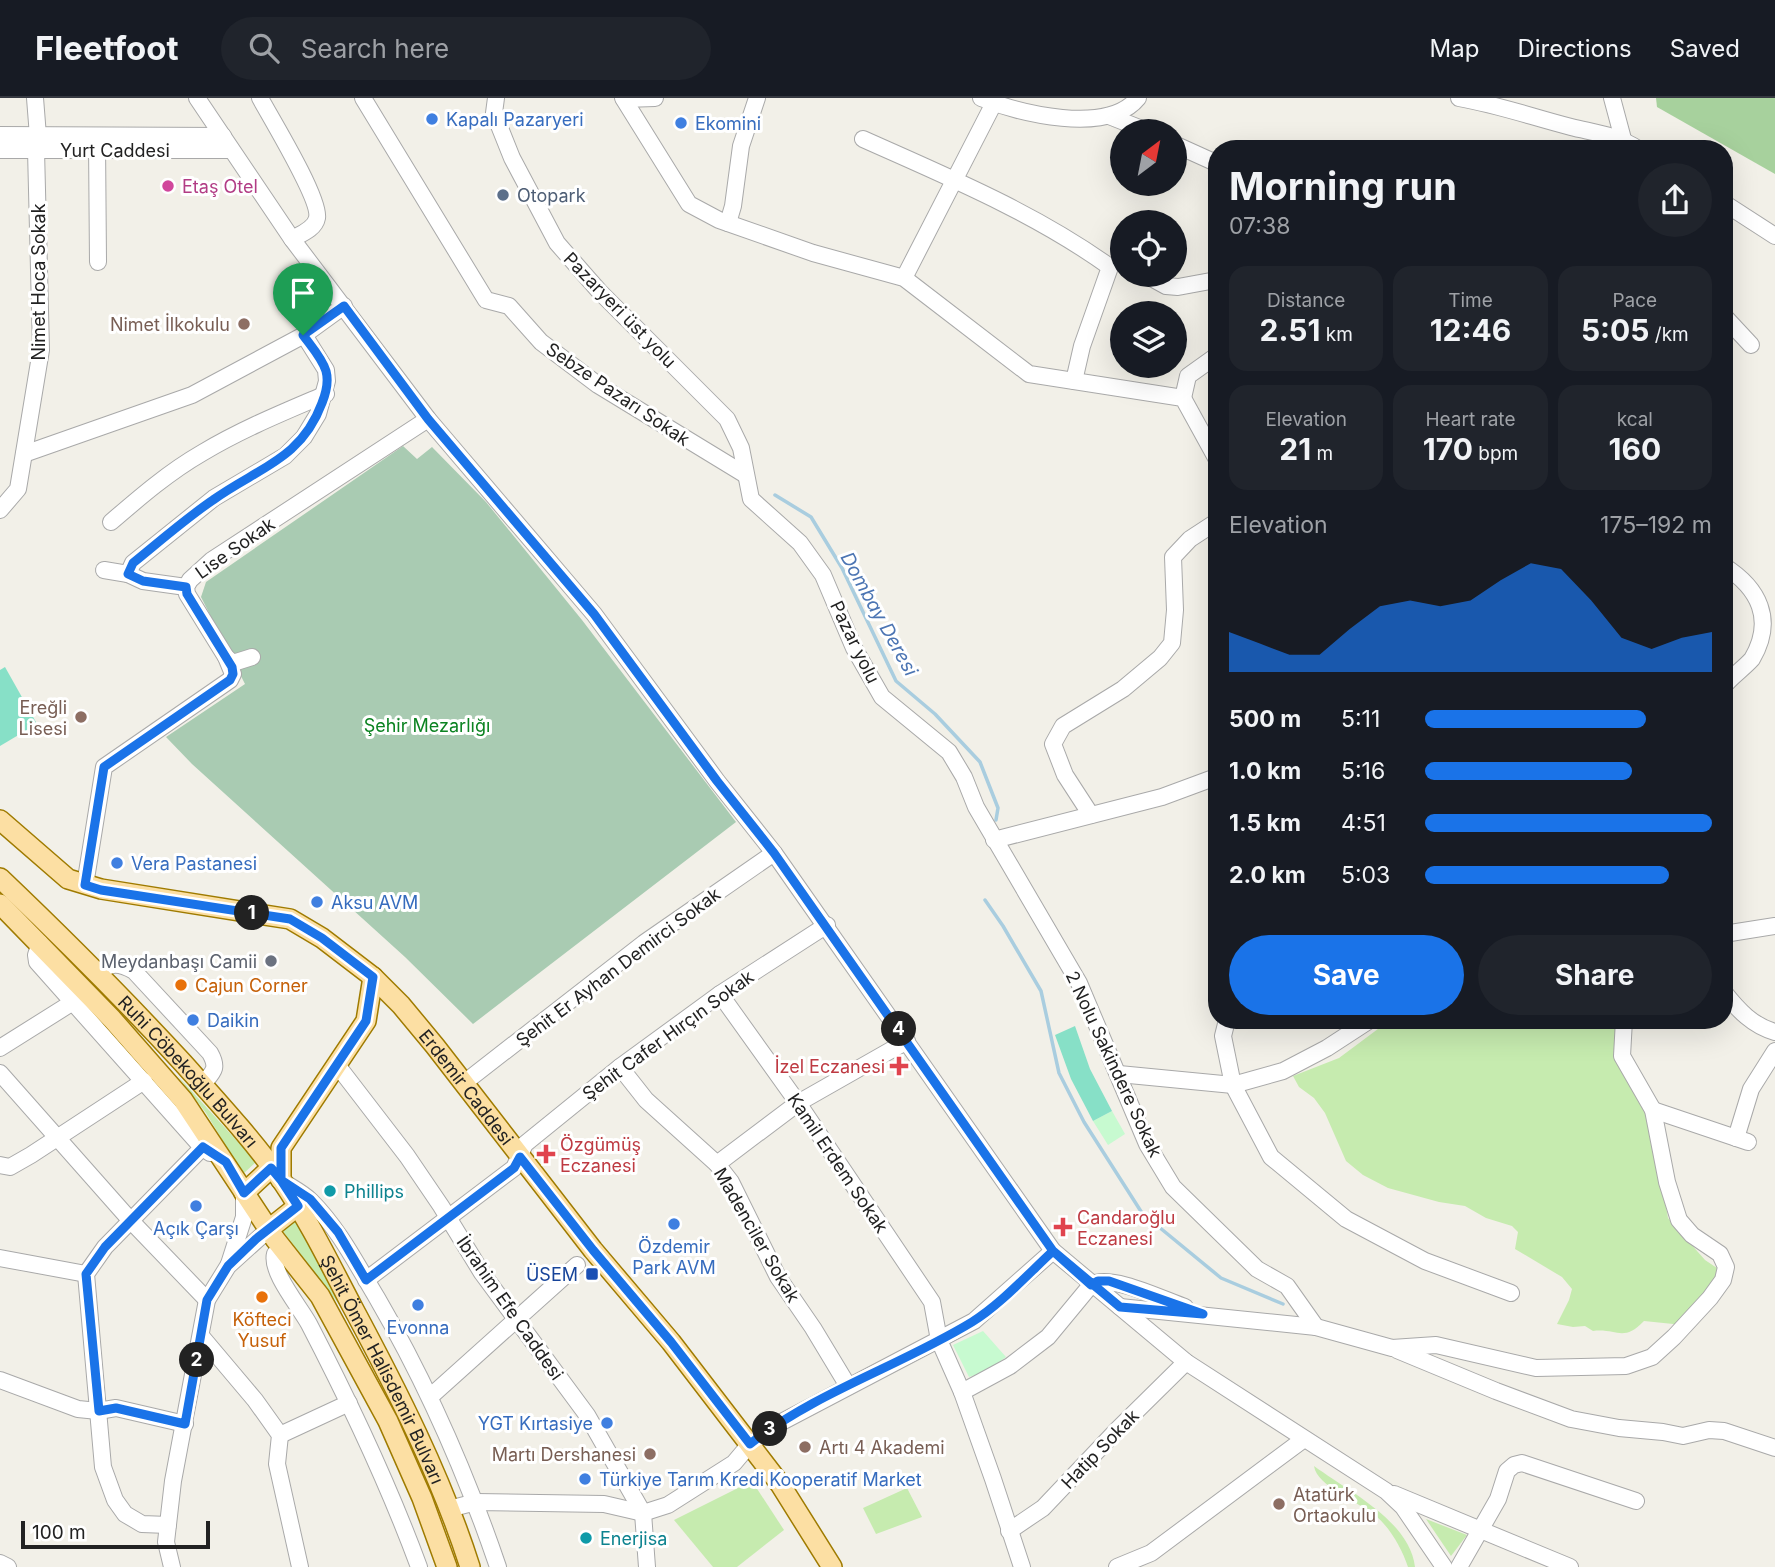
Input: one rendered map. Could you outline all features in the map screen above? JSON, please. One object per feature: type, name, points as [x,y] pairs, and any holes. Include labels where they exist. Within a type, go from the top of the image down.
[{"type":"main road","name":"Erdemir Caddesi","points":[[0,820],[60,874],[85,885],[101,890],[290,919],[322,938],[373,977],[401,1006],[464,1083],[593,1250],[671,1342],[806,1522],[832,1567]]},
{"type":"main road","name":"Ruhi Cöbekoğlu Bulvarı","points":[[0,878],[97,973],[202,1085],[276,1174]]},
{"type":"main road","name":"Ruhi Cöbekoğlu Bulvarı","points":[[3,911],[40,943],[149,1058],[183,1100],[250,1201]]},
{"type":"main road","points":[[250,1201],[276,1174],[281,1148],[366,1021],[373,977]]},
{"type":"main road","points":[[366,1021],[387,1008],[401,1006]]},
{"type":"main road","name":"Şehit Ömer Halisdemir Bulvarı","points":[[276,1174],[298,1206],[384,1366],[419,1437],[470,1567]]},
{"type":"main road","name":"Şehit Ömer Halisdemir Bulvarı","points":[[250,1201],[320,1296],[388,1421],[422,1498],[447,1567]]},
{"type":"main road","points":[[269,1228],[298,1206]]},
{"type":"street","name":"Nimet Hoca Sokak","points":[[2,508],[18,489],[41,350],[35,98]]},
{"type":"street","points":[[260,98],[306,185],[317,212],[317,220],[312,227],[292,239]]},
{"type":"street","name":"Sebze Pazarı Sokak","points":[[363,98],[486,300],[509,306],[541,342],[598,385],[744,474]]},
{"type":"street","name":"Pazaryeri üst yolu","points":[[496,98],[494,113],[512,158],[557,243],[599,291],[726,419],[741,448],[744,474]]},
{"type":"street","points":[[624,98],[655,98]]},
{"type":"street","points":[[624,98],[689,204],[728,223],[813,253],[904,278],[1029,374],[1182,398]]},
{"type":"street","points":[[728,223],[733,206],[741,146],[757,98]]},
{"type":"street","points":[[904,278],[954,180],[987,101],[1019,103],[1066,120],[1094,120],[1109,116],[1134,103],[1138,98]]},
{"type":"street","points":[[1459,98],[1499,105],[1570,127],[1623,139],[1612,98]]},
{"type":"street","points":[[204,100],[227,143],[292,239],[428,419],[594,614],[717,781],[774,853],[1053,1251],[1186,1362],[1387,1491],[1570,1567]]},
{"type":"street","points":[[1109,116],[1117,119]]},
{"type":"street","name":"Yurt Caddesi","points":[[0,135],[37,143],[227,143]]},
{"type":"street","points":[[863,139],[954,180],[1060,234],[1110,264]]},
{"type":"street","name":"Yurt Caddesi","points":[[0,150],[37,143]]},
{"type":"street","points":[[97,144],[98,262]]},
{"type":"street","points":[[1187,150],[1208,159]]},
{"type":"street","points":[[1733,209],[1775,236]]},
{"type":"street","points":[[1187,285],[1208,281]]},
{"type":"street","points":[[1074,381],[1083,346],[1110,282]]},
{"type":"street","points":[[24,454],[192,396],[303,335],[344,306]]},
{"type":"street","points":[[1733,326],[1751,345]]},
{"type":"street","points":[[128,574],[133,563],[214,498],[285,456],[304,437],[318,414],[326,394],[327,381],[326,370],[303,335]]},
{"type":"street","points":[[1208,362],[1188,376],[1182,398],[1208,444]]},
{"type":"street","points":[[111,522],[168,475],[202,453],[242,431],[326,394]]},
{"type":"street","name":"Lise Sokak","points":[[226,657],[187,594],[186,587],[190,580],[212,561],[428,419]]},
{"type":"street","name":"Pazar yolu","points":[[744,474],[751,499],[800,543],[823,575],[854,648],[882,696],[950,752],[994,840]]},
{"type":"street","points":[[1091,815],[1065,775],[1053,744],[1063,726],[1123,689],[1160,658],[1172,643],[1175,610],[1173,557],[1190,539],[1208,527]]},
{"type":"street","points":[[104,570],[128,574],[143,581],[186,587]]},
{"type":"street","points":[[1733,573],[1751,586],[1765,604],[1766,625],[1762,644],[1750,661],[1733,677]]},
{"type":"street","points":[[226,657],[233,663],[252,657]]},
{"type":"street","points":[[85,885],[104,767],[230,680],[233,674],[226,657]]},
{"type":"street","points":[[994,840],[1163,797],[1208,780]]},
{"type":"street","name":"2 Nolu Sakindere Sokak","points":[[994,840],[1079,983],[1147,1144],[1173,1187],[1257,1269],[1287,1286],[1316,1327]]},
{"type":"street","name":"Şehit Er Ayhan Demirci Sokak","points":[[464,1083],[644,943],[774,853]]},
{"type":"street","name":"Şehit Cafer Hırçın Sokak","points":[[366,1280],[514,1168],[525,1144],[620,1067],[720,994],[827,925]]},
{"type":"street","points":[[1733,933],[1775,926]]},
{"type":"street","points":[[40,943],[37,962],[203,1147],[226,1162]]},
{"type":"street","points":[[97,973],[114,964],[121,964],[134,971],[210,1053],[215,1062],[214,1071],[202,1085]]},
{"type":"street","name":"Kamil Erdem Sokak","points":[[720,994],[932,1303],[939,1340],[962,1392],[1022,1567]]},
{"type":"street","points":[[0,1048],[73,1002]]},
{"type":"street","points":[[1733,1004],[1740,1013],[1765,1029],[1775,1032]]},
{"type":"street","points":[[1225,1029],[1223,1036],[1233,1085],[1271,1157],[1346,1219],[1426,1261],[1511,1293]]},
{"type":"street","points":[[1119,1074],[1233,1085],[1283,1071],[1356,1029]]},
{"type":"street","points":[[1392,1348],[1436,1345],[1536,1368],[1626,1366],[1652,1357],[1660,1350],[1692,1318],[1723,1280],[1726,1267],[1720,1254],[1692,1235],[1679,1220],[1667,1182],[1653,1110],[1622,1056],[1624,1029]]},
{"type":"street","points":[[717,1164],[797,1103],[907,1041]]},
{"type":"street","points":[[1653,1110],[1742,1140],[1751,1089],[1775,1051]]},
{"type":"street","name":"İbrahim Efe Caddesi","points":[[337,1065],[407,1156],[482,1273],[587,1415],[643,1513],[647,1567]]},
{"type":"street","name":"Madenciler Sokak","points":[[620,1067],[646,1100],[717,1164],[731,1182],[778,1277],[848,1386]]},
{"type":"street","points":[[0,1073],[131,1221],[207,1300]]},
{"type":"street","points":[[0,1166],[10,1167],[144,1081]]},
{"type":"street","points":[[168,1525],[142,1524],[125,1514],[115,1500],[103,1467],[86,1274],[105,1247],[203,1147]]},
{"type":"street","points":[[276,1174],[310,1199],[338,1232],[366,1280],[431,1396],[476,1502],[498,1567]]},
{"type":"street","points":[[172,1567],[166,1542],[173,1481],[207,1300],[228,1266],[250,1201]]},
{"type":"street","points":[[228,1266],[269,1228]]},
{"type":"street","points":[[282,1247],[275,1254],[275,1266],[349,1403],[397,1507],[419,1567]]},
{"type":"street","points":[[449,1509],[476,1502],[604,1504],[643,1513],[668,1505],[734,1464],[750,1444],[774,1426],[974,1321],[1053,1251]]},
{"type":"street","points":[[0,1258],[86,1274]]},
{"type":"street","points":[[431,1396],[577,1265]]},
{"type":"street","points":[[962,1392],[1010,1366],[1048,1337],[1091,1285],[1098,1281],[1109,1281],[1203,1314]]},
{"type":"street","points":[[1120,1307],[1316,1327],[1392,1348],[1571,1419],[1683,1436],[1709,1430],[1724,1430],[1775,1448]]},
{"type":"street","points":[[201,1336],[256,1400],[280,1435],[277,1464],[300,1567]]},
{"type":"street","name":"Hatip Sokak","points":[[1009,1531],[1043,1508],[1186,1362]]},
{"type":"street","points":[[0,1380],[78,1409],[99,1411],[116,1408],[185,1424]]},
{"type":"street","points":[[280,1435],[349,1403]]},
{"type":"street","points":[[1117,1567],[1151,1553],[1304,1438]]},
{"type":"street","points":[[1459,1567],[1498,1499],[1507,1471],[1514,1465],[1522,1463],[1636,1501]]},
{"type":"street","points":[[1387,1491],[1410,1516],[1444,1567]]},
{"type":"street","points":[[0,1563],[8,1567]]},
{"type":"green space","points":[[1656,98],[1775,98],[1775,174],[1733,150],[1733,140],[1715,140],[1657,107]]},
{"type":"green space","name":"Şehir Mezarlığı","points":[[403,446],[417,459],[432,447],[486,502],[582,620],[736,822],[473,1024],[405,957],[192,764],[166,737],[245,684],[201,597],[206,582]]},
{"type":"green space","points":[[5,667],[37,724],[0,746],[0,670]]},
{"type":"green space","points":[[1075,1026],[1090,1069],[1112,1111],[1093,1121],[1071,1079],[1055,1035]]},
{"type":"green space","points":[[1378,1029],[1623,1029],[1658,1158],[1668,1218],[1705,1260],[1723,1272],[1683,1325],[1644,1321],[1631,1331],[1620,1333],[1557,1324],[1572,1289],[1562,1277],[1515,1249],[1518,1232],[1512,1226],[1486,1218],[1465,1206],[1388,1188],[1363,1175],[1346,1161],[1325,1113],[1314,1098],[1299,1087],[1293,1076],[1339,1058]]},
{"type":"green space","points":[[177,1075],[256,1162],[243,1174],[206,1113]]},
{"type":"green space","points":[[1112,1111],[1125,1134],[1108,1145],[1093,1121]]},
{"type":"green space","points":[[293,1215],[344,1311],[279,1226]]},
{"type":"green space","points":[[983,1331],[1006,1357],[989,1370],[969,1377],[953,1345]]},
{"type":"green space","points":[[1314,1466],[1390,1521],[1411,1550],[1415,1567],[1408,1567],[1403,1553],[1381,1521],[1331,1488],[1317,1474]]},
{"type":"green space","points":[[752,1481],[784,1530],[737,1567],[713,1567],[674,1520]]},
{"type":"green space","points":[[907,1488],[922,1517],[876,1534],[863,1508]]},
{"type":"green space","points":[[1426,1519],[1467,1535],[1451,1556]]},
{"type":"waterway","name":"Dombay Deresi","points":[[775,495],[811,517],[842,568],[896,681],[935,714],[980,762],[998,808],[996,820]]},
{"type":"waterway","name":"Dombay Deresi","points":[[985,900],[1041,991],[1059,1073],[1084,1122],[1142,1213]]},
{"type":"waterway","name":"Dombay Deresi","points":[[1148,1218],[1221,1278],[1283,1304]]},
{"type":"place","name":"Kapalı Pazaryeri","points":[[432,119]]},
{"type":"place","name":"Ekomini","points":[[681,123]]},
{"type":"place","name":"Etaş Otel","points":[[168,186]]},
{"type":"place","name":"Otopark","points":[[503,195]]},
{"type":"place","name":"Nimet İlkokulu","points":[[244,324]]},
{"type":"place","name":"Ereğli Lisesi","points":[[81,717]]},
{"type":"place","name":"Vera Pastanesi","points":[[117,863]]},
{"type":"place","name":"Aksu AVM","points":[[317,902]]},
{"type":"place","name":"Meydanbaşı Camii","points":[[271,961]]},
{"type":"place","name":"Cajun Corner","points":[[181,985]]},
{"type":"place","name":"Daikin","points":[[193,1020]]},
{"type":"place","name":"İzel Eczanesi","points":[[899,1066]]},
{"type":"place","name":"Özgümüş Eczanesi","points":[[546,1154]]},
{"type":"place","name":"Phillips","points":[[330,1191]]},
{"type":"place","name":"Açık Çarşı","points":[[196,1206]]},
{"type":"place","name":"Özdemir Park AVM","points":[[674,1224]]},
{"type":"place","name":"Candaroğlu Eczanesi","points":[[1063,1227]]},
{"type":"place","name":"ÜSEM","points":[[592,1274]]},
{"type":"place","name":"Köfteci Yusuf","points":[[262,1297]]},
{"type":"place","name":"Evonna","points":[[418,1305]]},
{"type":"place","name":"YGT Kırtasiye","points":[[607,1423]]},
{"type":"place","name":"Artı 4 Akademi","points":[[805,1447]]},
{"type":"place","name":"Martı Dershanesi","points":[[650,1454]]},
{"type":"place","name":"Türkiye Tarım Kredi Kooperatif Market","points":[[585,1479]]},
{"type":"place","name":"Atatürk Ortaokulu","points":[[1279,1504]]},
{"type":"place","name":"Enerjisa","points":[[586,1538]]},
{"type":"route","points":[[303,335],[326,370],[327,381],[326,394],[318,414],[304,437],[285,456],[214,498],[129,569],[128,574],[143,581],[186,587],[187,594],[232,667],[233,674],[230,680],[104,767],[85,885],[101,890],[290,919],[307,927],[373,977],[372,994],[366,1021],[281,1148],[281,1180],[271,1168],[244,1193],[226,1162],[203,1147],[105,1247],[86,1274],[99,1411],[116,1408],[185,1424],[207,1300],[228,1266],[256,1239],[298,1206],[281,1180],[310,1199],[338,1232],[366,1280],[514,1168],[520,1157],[593,1250],[671,1342],[750,1444],[774,1426],[974,1321],[1053,1251],[1091,1285],[1098,1281],[1109,1281],[1203,1314],[1120,1307],[1091,1285],[1053,1251],[774,853],[717,781],[594,614],[428,419],[344,306],[303,335]]}]
